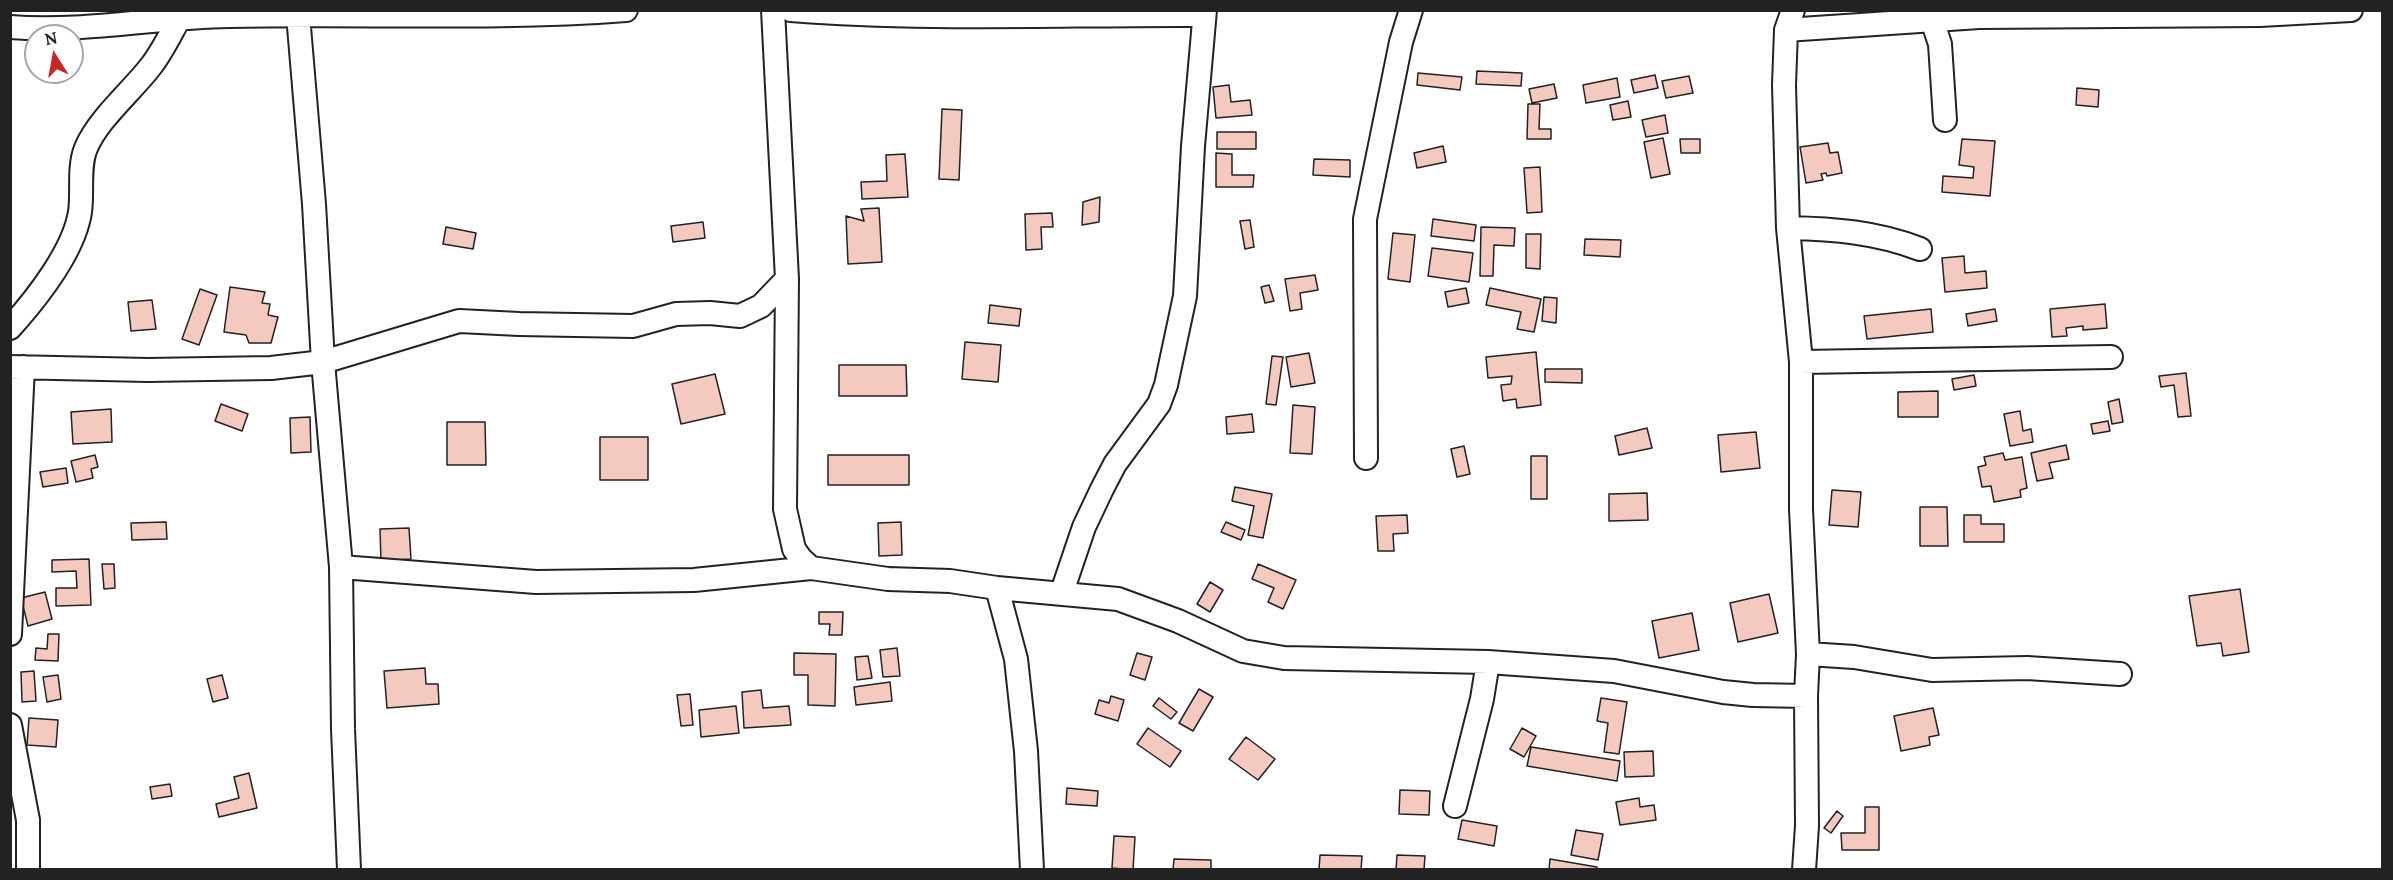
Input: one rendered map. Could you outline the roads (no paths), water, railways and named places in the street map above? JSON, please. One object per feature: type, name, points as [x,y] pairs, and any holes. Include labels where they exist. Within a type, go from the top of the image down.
[{"type":"street","points":[[10,27],[51,28],[226,16],[556,16],[626,10]]},
{"type":"street","points":[[773,10],[787,279],[785,508],[794,549],[811,567]]},
{"type":"street","points":[[791,10],[852,15],[954,17],[1204,13],[1192,146],[1185,296],[1166,386],[1159,404],[1114,464],[1084,527],[1062,592]]},
{"type":"street","points":[[1366,458],[1365,219],[1401,42],[1411,10]]},
{"type":"street","points":[[1804,870],[1807,826],[1808,654],[1801,508],[1801,362],[1788,228],[1785,85],[1789,20],[2260,15],[2351,10]]},
{"type":"street","points":[[298,15],[314,204],[323,362],[341,567],[343,729],[349,870]]},
{"type":"street","points":[[10,328],[45,285],[77,226],[83,159],[88,144],[122,98],[151,66],[179,19]]},
{"type":"street","points":[[1932,20],[1940,44],[1945,120]]},
{"type":"street","points":[[1788,228],[1867,233],[1894,239],[1920,249]]},
{"type":"street","points":[[10,634],[17,367],[271,368],[323,362],[459,321],[627,326],[676,314],[710,313],[740,316],[761,306],[787,279]]},
{"type":"street","points":[[1801,362],[2111,357]]},
{"type":"street","points":[[341,567],[537,582],[662,582],[811,567],[888,579],[950,581],[997,588],[1062,592],[1118,599],[1134,603],[1244,651],[1267,656],[1303,659],[1488,662],[1614,671],[1723,692],[1806,696]]},
{"type":"street","points":[[997,588],[1012,637],[1019,677],[1026,751],[1032,870]]},
{"type":"street","points":[[1808,654],[1854,657],[1932,670],[2027,668],[2120,674]]},
{"type":"street","points":[[1455,806],[1477,720],[1488,662]]},
{"type":"street","points":[[10,725],[27,820],[28,870]]}]
